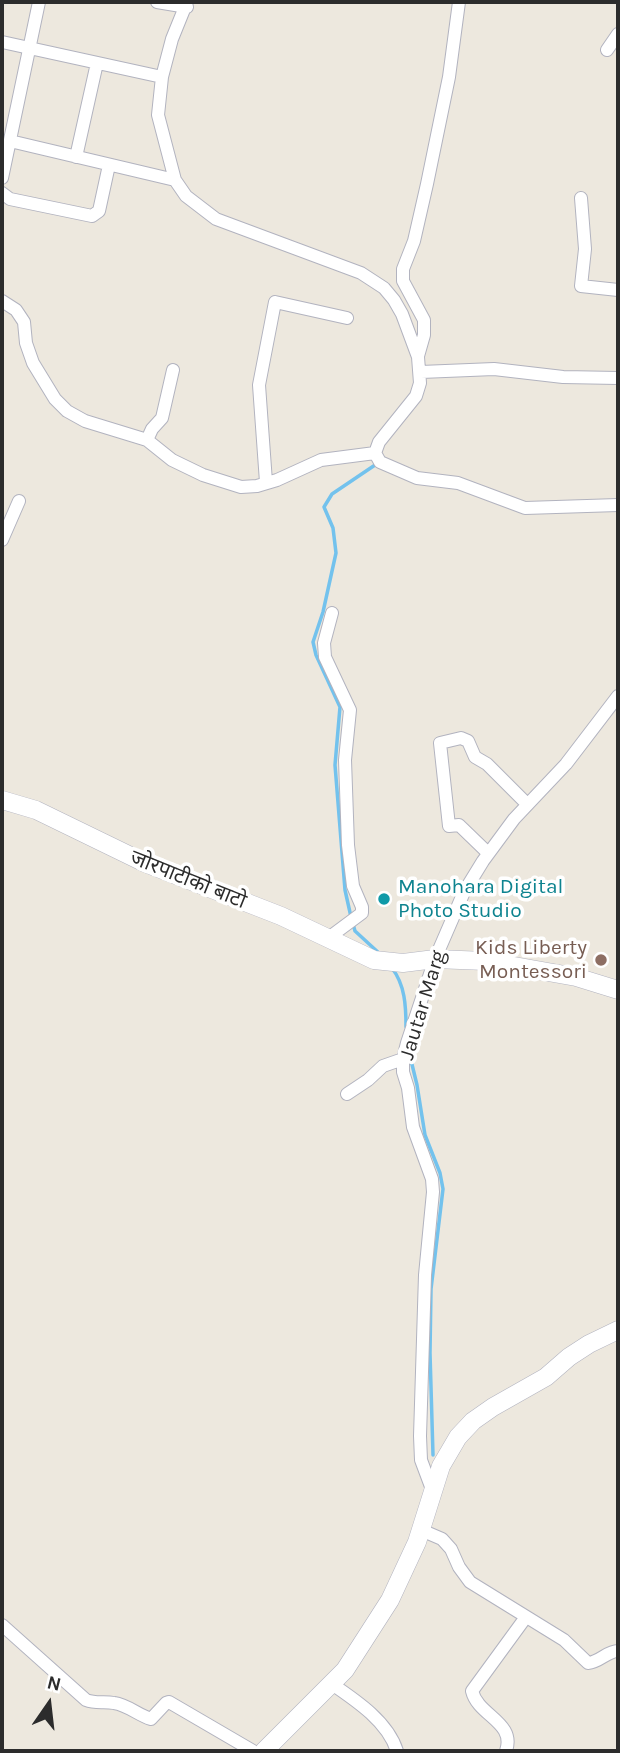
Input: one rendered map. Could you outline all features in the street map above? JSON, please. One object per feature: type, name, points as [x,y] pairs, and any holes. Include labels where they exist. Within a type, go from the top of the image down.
[{"type":"street","points":[[2,178],[39,2]]},
{"type":"street","points":[[158,2],[187,4],[172,39],[162,77],[158,115],[175,180],[186,196],[216,219],[361,273],[389,294],[402,314],[418,356],[421,372],[416,396],[379,442],[375,453],[380,462],[417,478],[458,482],[525,508],[618,505]]},
{"type":"street","points":[[418,356],[424,335],[424,320],[403,281],[403,269],[414,241],[427,184],[449,77],[459,2]]},
{"type":"street","points":[[607,50],[618,34]]},
{"type":"street","points":[[2,42],[162,77]]},
{"type":"street","points":[[76,157],[97,63]]},
{"type":"street","points":[[10,141],[175,180]]},
{"type":"street","points":[[2,193],[10,200],[89,216],[96,215],[109,165]]},
{"type":"street","points":[[580,198],[585,249],[581,286],[618,290]]},
{"type":"street","points":[[2,302],[16,310],[24,322],[26,343],[33,363],[55,399],[67,411],[85,421],[147,440],[172,460],[203,475],[241,487],[257,486],[321,460],[375,453]]},
{"type":"street","points":[[266,482],[259,385],[275,302],[346,318]]},
{"type":"street","points":[[421,372],[494,369],[563,377],[618,378]]},
{"type":"street","points":[[147,440],[162,418],[173,370]]},
{"type":"street","points":[[2,540],[19,501]]},
{"type":"street","points":[[327,939],[362,913],[352,886],[345,802],[345,760],[350,710],[325,656],[324,643],[332,613]]},
{"type":"street","name":"Jautar Marg","points":[[433,1492],[421,1460],[420,1436],[425,1275],[433,1186],[413,1127],[403,1059],[435,959],[464,892],[488,853],[527,804],[566,764],[616,705]]},
{"type":"street","points":[[488,853],[459,825],[449,826],[440,743],[461,738],[468,741],[475,757],[487,764],[527,804]]},
{"type":"street","name":"जोरपाटीको बाटो","points":[[2,800],[36,810],[145,863],[281,916],[374,960],[403,963],[435,959],[499,963],[576,977],[618,990]]},
{"type":"street","points":[[347,1094],[383,1066],[403,1059]]},
{"type":"street","points":[[264,1751],[345,1670],[390,1600],[406,1570],[449,1451],[458,1437],[474,1421],[546,1377],[569,1357],[618,1330]]},
{"type":"street","points":[[421,1530],[442,1539],[470,1582],[564,1640],[589,1663],[595,1663],[612,1651],[618,1651]]},
{"type":"street","points":[[506,1751],[509,1742],[507,1733],[474,1699],[472,1691],[526,1617]]},
{"type":"street","points":[[2,1625],[86,1700],[95,1703],[113,1702],[151,1719],[169,1702],[253,1751]]},
{"type":"street","points":[[332,1684],[382,1724],[393,1739],[397,1751]]},
{"type":"waterway","points":[[351,917],[345,890],[335,765],[340,707],[316,655],[313,642],[323,612],[336,553],[333,528],[324,507],[332,494],[378,463]]},
{"type":"waterway","points":[[353,924],[355,931],[380,954]]},
{"type":"waterway","points":[[392,968],[402,989],[406,1027]]},
{"type":"waterway","points":[[409,1052],[425,1135],[440,1173],[443,1189],[431,1289],[433,1455]]},
{"type":"place","name":"Manohara Digital Photo Studio","points":[[384,899]]},
{"type":"place","name":"Kids Liberty Montessori","points":[[601,960]]}]
